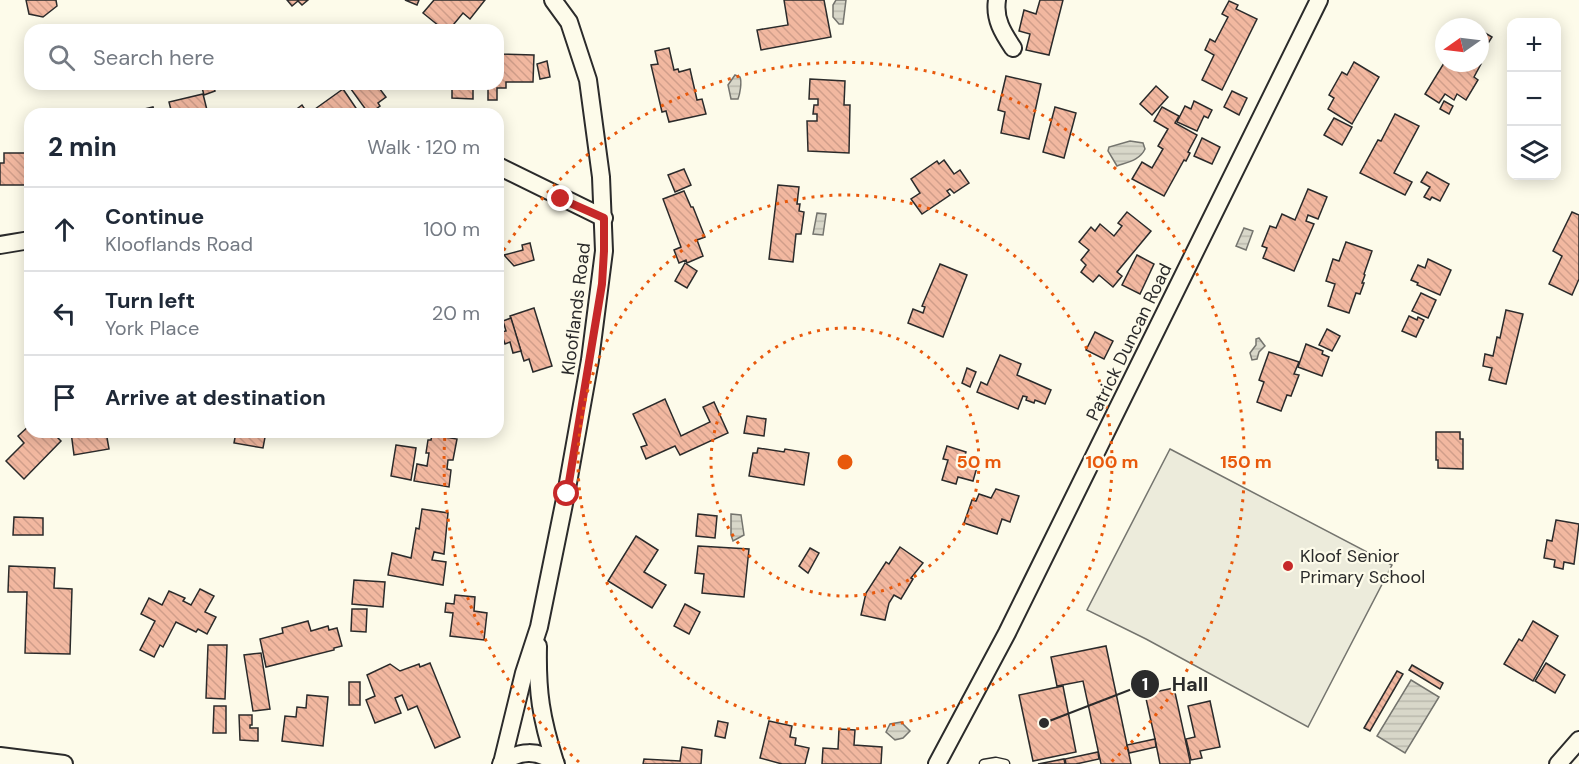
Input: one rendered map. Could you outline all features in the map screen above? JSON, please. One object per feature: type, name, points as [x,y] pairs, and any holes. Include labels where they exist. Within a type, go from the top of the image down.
[{"type":"street","name":"Klooflands Road","points":[[502,764],[524,673],[539,627],[567,494],[602,284],[604,218],[597,134],[588,80],[569,22],[553,0]]},
{"type":"street","points":[[997,0],[997,17],[1001,29],[1013,48]]},
{"type":"street","name":"Patrick Duncan Road","points":[[937,764],[1007,633],[1319,0]]},
{"type":"street","points":[[504,169],[604,218]]},
{"type":"street","points":[[0,245],[24,241]]},
{"type":"street","name":"Klooflands Road","points":[[539,627],[538,689],[543,724],[555,763]]},
{"type":"street","points":[[1558,764],[1579,740]]},
{"type":"street","points":[[502,764],[510,757],[531,752],[542,754],[555,763]]},
{"type":"street","points":[[0,756],[64,764]]},
{"type":"lane","points":[[984,764],[996,762],[1005,764]]},
{"type":"shaded area","points":[[836,0],[846,0],[843,24],[839,24],[833,17],[833,5]]},
{"type":"shaded area","points":[[735,75],[740,77],[740,91],[738,99],[731,99],[728,85]]},
{"type":"shaded area","points":[[1130,141],[1143,143],[1145,149],[1143,153],[1117,166],[1108,151],[1109,147]]},
{"type":"shaded area","points":[[817,213],[826,214],[823,235],[813,234]]},
{"type":"shaded area","points":[[1244,228],[1253,231],[1246,250],[1236,246]]},
{"type":"shaded area","points":[[1259,338],[1265,346],[1259,352],[1257,359],[1252,360],[1250,353],[1256,345],[1256,339]]},
{"type":"shaded area","points":[[1170,449],[1392,565],[1308,727],[1146,639],[1087,610]]},
{"type":"shaded area","points":[[731,514],[741,515],[744,535],[733,541],[731,535]]},
{"type":"shaded area","points":[[1411,680],[1439,697],[1405,753],[1377,736]]},
{"type":"shaded area","points":[[901,722],[910,731],[903,738],[895,740],[886,732],[890,724]]},
{"type":"building","points":[[26,0],[56,0],[57,6],[43,17],[29,14]]},
{"type":"building","points":[[287,0],[308,0],[302,5],[298,1],[292,6]]},
{"type":"building","points":[[405,0],[419,0],[417,5]]},
{"type":"building","points":[[434,0],[485,0],[470,19],[463,13],[454,24],[437,24],[423,13]]},
{"type":"building","points":[[784,0],[824,0],[831,37],[761,50],[757,30],[788,25]]},
{"type":"building","points":[[1040,0],[1063,0],[1049,55],[1026,50],[1030,34],[1019,31],[1024,10],[1036,14]]},
{"type":"building","points":[[1229,1],[1238,5],[1236,9],[1257,19],[1222,90],[1202,80],[1214,55],[1205,50],[1210,39],[1215,42],[1228,17],[1222,14]]},
{"type":"building","points":[[669,48],[674,70],[678,69],[679,72],[690,69],[697,100],[702,99],[706,114],[669,122],[666,111],[662,112],[651,65],[658,64],[655,51]]},
{"type":"building","points":[[504,54],[534,55],[533,82],[506,82],[506,88],[504,88]]},
{"type":"building","points":[[547,61],[550,77],[540,79],[537,64]]},
{"type":"building","points":[[1354,62],[1379,77],[1352,124],[1328,109],[1334,98],[1329,95],[1342,72],[1347,75]]},
{"type":"building","points":[[1438,72],[1477,72],[1474,77],[1478,80],[1466,100],[1457,94],[1454,100],[1445,94],[1439,103],[1425,94]]},
{"type":"building","points":[[1006,76],[1041,84],[1029,139],[1001,133],[1005,112],[998,110]]},
{"type":"building","points":[[810,79],[845,81],[844,105],[850,105],[849,153],[808,151],[807,121],[817,121],[817,114],[813,114],[814,105],[818,105],[818,99],[809,99]]},
{"type":"building","points":[[1156,86],[1168,97],[1152,115],[1140,104]]},
{"type":"building","points":[[203,90],[215,90],[215,91],[204,95]]},
{"type":"building","points":[[342,90],[356,108],[316,108]]},
{"type":"building","points":[[352,90],[381,90],[386,97],[378,103],[380,106],[365,108]]},
{"type":"building","points":[[452,90],[473,90],[473,99],[452,98]]},
{"type":"building","points":[[488,90],[497,90],[497,100],[488,100]]},
{"type":"building","points":[[1232,91],[1247,98],[1239,115],[1224,107]]},
{"type":"building","points":[[203,94],[206,108],[170,108],[169,102]]},
{"type":"building","points":[[1194,101],[1212,110],[1208,118],[1204,116],[1197,131],[1177,122],[1185,106],[1191,109]]},
{"type":"building","points":[[1444,101],[1453,106],[1449,114],[1440,109]]},
{"type":"building","points":[[1055,107],[1076,113],[1064,158],[1043,152]]},
{"type":"building","points":[[1162,107],[1179,116],[1175,123],[1197,135],[1186,161],[1184,160],[1164,196],[1132,179],[1142,162],[1152,168],[1163,149],[1158,146],[1168,129],[1154,121]]},
{"type":"building","points":[[1395,114],[1419,126],[1394,173],[1412,182],[1405,195],[1360,173]]},
{"type":"building","points":[[1334,118],[1352,127],[1342,145],[1324,135]]},
{"type":"building","points":[[1202,138],[1220,147],[1212,164],[1194,156]]},
{"type":"building","points":[[4,153],[24,153],[24,185],[0,185],[0,163],[4,163]]},
{"type":"building","points":[[944,160],[954,174],[960,170],[969,183],[954,193],[950,189],[947,191],[950,195],[922,214],[911,199],[920,193],[911,179],[937,161],[939,164]]},
{"type":"building","points":[[684,169],[691,185],[675,192],[668,175]]},
{"type":"building","points":[[1427,172],[1449,184],[1440,201],[1432,197],[1430,200],[1424,197],[1430,187],[1421,182]]},
{"type":"building","points":[[778,185],[799,187],[797,204],[800,204],[799,211],[804,212],[801,234],[796,234],[793,262],[769,259]]},
{"type":"building","points":[[1308,189],[1327,197],[1318,219],[1308,215],[1306,221],[1314,224],[1294,271],[1263,258],[1267,248],[1262,246],[1270,226],[1276,228],[1282,214],[1295,220]]},
{"type":"building","points":[[684,191],[705,237],[697,240],[703,256],[687,263],[686,260],[679,263],[674,250],[681,247],[663,199]]},
{"type":"building","points":[[1127,212],[1151,231],[1117,272],[1122,276],[1113,287],[1099,275],[1093,282],[1081,272],[1086,265],[1081,260],[1089,250],[1079,242],[1091,227],[1095,231],[1100,224],[1114,236],[1122,226],[1118,223]]},
{"type":"building","points":[[1572,212],[1579,215],[1579,279],[1572,295],[1549,284],[1562,256],[1553,251]]},
{"type":"building","points":[[1346,242],[1372,251],[1360,294],[1356,293],[1349,313],[1328,306],[1335,284],[1326,281],[1333,259],[1339,261]]},
{"type":"building","points":[[530,243],[534,260],[514,266],[504,255],[523,250],[522,245]]},
{"type":"building","points":[[1137,255],[1154,264],[1140,294],[1122,285]]},
{"type":"building","points":[[1428,259],[1451,270],[1440,295],[1411,280],[1418,265],[1425,268]]},
{"type":"building","points":[[685,263],[697,271],[687,288],[675,281]]},
{"type":"building","points":[[940,264],[967,275],[943,337],[908,323],[913,309],[923,313],[925,307],[922,306]]},
{"type":"building","points":[[1421,293],[1436,300],[1428,318],[1412,311]]},
{"type":"building","points":[[534,308],[552,366],[533,372],[529,359],[524,361],[510,316]]},
{"type":"building","points":[[1506,310],[1523,314],[1506,384],[1489,380],[1492,368],[1483,366],[1485,354],[1493,356],[1497,337],[1500,338]]},
{"type":"building","points":[[1409,316],[1417,320],[1418,317],[1424,320],[1416,337],[1402,331]]},
{"type":"building","points":[[511,318],[521,351],[513,353],[510,342],[505,344],[504,321]]},
{"type":"building","points":[[1327,329],[1340,336],[1332,351],[1319,345]]},
{"type":"building","points":[[1095,332],[1113,341],[1104,359],[1086,350]]},
{"type":"building","points":[[1306,344],[1323,351],[1322,354],[1329,357],[1322,376],[1298,367]]},
{"type":"building","points":[[1269,352],[1299,362],[1294,374],[1299,375],[1291,396],[1287,395],[1281,411],[1257,402],[1264,382],[1259,380]]},
{"type":"building","points":[[1000,355],[1021,364],[1017,375],[1051,390],[1045,404],[1035,400],[1034,403],[1023,396],[1018,409],[977,392],[981,382],[987,385]]},
{"type":"building","points":[[967,368],[976,372],[970,387],[962,383]]},
{"type":"building","points":[[665,399],[681,436],[710,422],[703,407],[714,402],[728,433],[680,455],[675,446],[646,459],[641,447],[647,445],[633,414]]},
{"type":"building","points":[[747,416],[766,419],[764,436],[744,433]]},
{"type":"building","points":[[24,430],[24,438],[58,438],[61,441],[24,479],[6,461],[24,443],[18,436]]},
{"type":"building","points":[[1436,432],[1460,432],[1460,439],[1463,439],[1463,469],[1438,468]]},
{"type":"building","points":[[72,438],[107,438],[109,449],[74,455]]},
{"type":"building","points":[[235,438],[265,438],[263,448],[234,443]]},
{"type":"building","points":[[431,438],[457,439],[453,460],[448,460],[447,469],[451,470],[449,487],[414,481],[417,464],[427,466],[428,440]]},
{"type":"building","points":[[396,445],[416,448],[411,480],[391,476]]},
{"type":"building","points":[[947,446],[966,452],[963,462],[977,467],[973,481],[958,477],[956,484],[942,480],[948,460],[943,459]]},
{"type":"building","points":[[758,448],[809,453],[804,485],[749,476],[753,453],[757,453]]},
{"type":"building","points":[[996,489],[1019,496],[1010,522],[1002,519],[997,534],[964,523],[972,500],[976,501],[979,494],[991,498]]},
{"type":"building","points":[[422,509],[448,513],[444,554],[434,552],[432,560],[446,562],[443,585],[388,575],[392,553],[411,558]]},
{"type":"building","points":[[698,514],[717,516],[715,538],[696,536]]},
{"type":"building","points":[[14,517],[43,518],[43,535],[13,535]]},
{"type":"building","points":[[1556,520],[1579,524],[1574,564],[1564,562],[1563,569],[1554,567],[1555,560],[1544,558],[1547,540],[1552,541]]},
{"type":"building","points":[[636,536],[658,550],[644,572],[666,585],[652,608],[608,581]]},
{"type":"building","points":[[698,546],[749,549],[744,597],[702,593],[704,574],[695,573]]},
{"type":"building","points":[[900,547],[923,563],[911,578],[913,579],[901,599],[894,595],[889,603],[885,620],[861,615],[866,593],[886,562],[889,564]]},
{"type":"building","points":[[810,548],[819,553],[808,573],[799,566]]},
{"type":"building","points":[[9,566],[55,568],[54,588],[72,589],[70,654],[25,653],[27,592],[8,592]]},
{"type":"building","points":[[354,580],[385,582],[383,607],[352,604]]},
{"type":"building","points":[[200,589],[214,596],[205,612],[216,617],[207,634],[198,629],[196,632],[176,622],[163,647],[160,645],[154,657],[140,650],[155,621],[141,614],[149,598],[162,605],[169,591],[185,598],[183,601],[191,605]]},
{"type":"building","points":[[455,595],[475,597],[474,611],[487,613],[484,640],[450,636],[453,613],[445,612],[446,603],[454,604]]},
{"type":"building","points":[[685,604],[700,612],[689,634],[674,626]]},
{"type":"building","points":[[352,609],[367,609],[366,632],[351,631]]},
{"type":"building","points":[[308,621],[311,631],[328,626],[329,630],[337,628],[342,646],[266,667],[260,639],[283,633],[282,628]]},
{"type":"building","points":[[1533,621],[1558,636],[1533,681],[1504,664],[1519,639],[1522,641]]},
{"type":"building","points":[[208,645],[227,645],[225,699],[206,698]]},
{"type":"building","points":[[1106,646],[1131,764],[1101,764],[1083,681],[1057,686],[1051,657]]},
{"type":"building","points":[[261,653],[270,709],[253,711],[244,655]]},
{"type":"building","points":[[430,663],[460,737],[435,748],[417,706],[408,710],[402,695],[395,698],[401,713],[375,723],[366,700],[375,696],[367,675],[390,664],[400,671],[419,664],[420,667]]},
{"type":"building","points":[[1546,663],[1565,675],[1555,693],[1535,681]]},
{"type":"building","points":[[1412,665],[1443,683],[1440,689],[1409,670]]},
{"type":"building","points":[[1397,671],[1403,674],[1370,731],[1364,728]]},
{"type":"building","points":[[349,682],[360,682],[360,705],[349,705]]},
{"type":"building","points":[[1063,686],[1076,752],[1033,761],[1019,695]]},
{"type":"building","points":[[1174,688],[1190,764],[1160,764],[1145,694]]},
{"type":"building","points":[[307,695],[328,697],[323,746],[282,741],[285,716],[296,717],[297,707],[306,708]]},
{"type":"building","points":[[1210,701],[1220,747],[1200,751],[1202,758],[1191,760],[1186,739],[1195,737],[1188,706]]},
{"type":"building","points":[[214,706],[226,706],[226,733],[213,733]]},
{"type":"building","points":[[239,715],[252,715],[250,728],[258,728],[258,741],[240,740]]},
{"type":"building","points":[[718,721],[728,723],[725,738],[715,736]]},
{"type":"building","points":[[769,721],[792,726],[790,737],[796,738],[795,745],[809,748],[805,764],[782,764],[760,758]]},
{"type":"building","points":[[839,729],[855,730],[854,745],[882,747],[881,764],[822,764],[823,748],[838,749]]},
{"type":"building","points":[[1155,739],[1156,747],[1129,753],[1127,745]]},
{"type":"building","points":[[682,747],[702,750],[701,764],[643,764],[644,759],[680,761]]},
{"type":"building","points":[[1098,752],[1099,759],[1066,764],[1065,759]]},
{"type":"building","points":[[1064,759],[1065,764],[1038,764]]},
{"type":"place","name":"Kloof Senior Primary School","points":[[1288,566]]},
{"type":"place","name":"Hall","points":[[1044,723]]},
{"type":"route","points":[[561,199],[604,218],[602,284],[567,494]]}]
